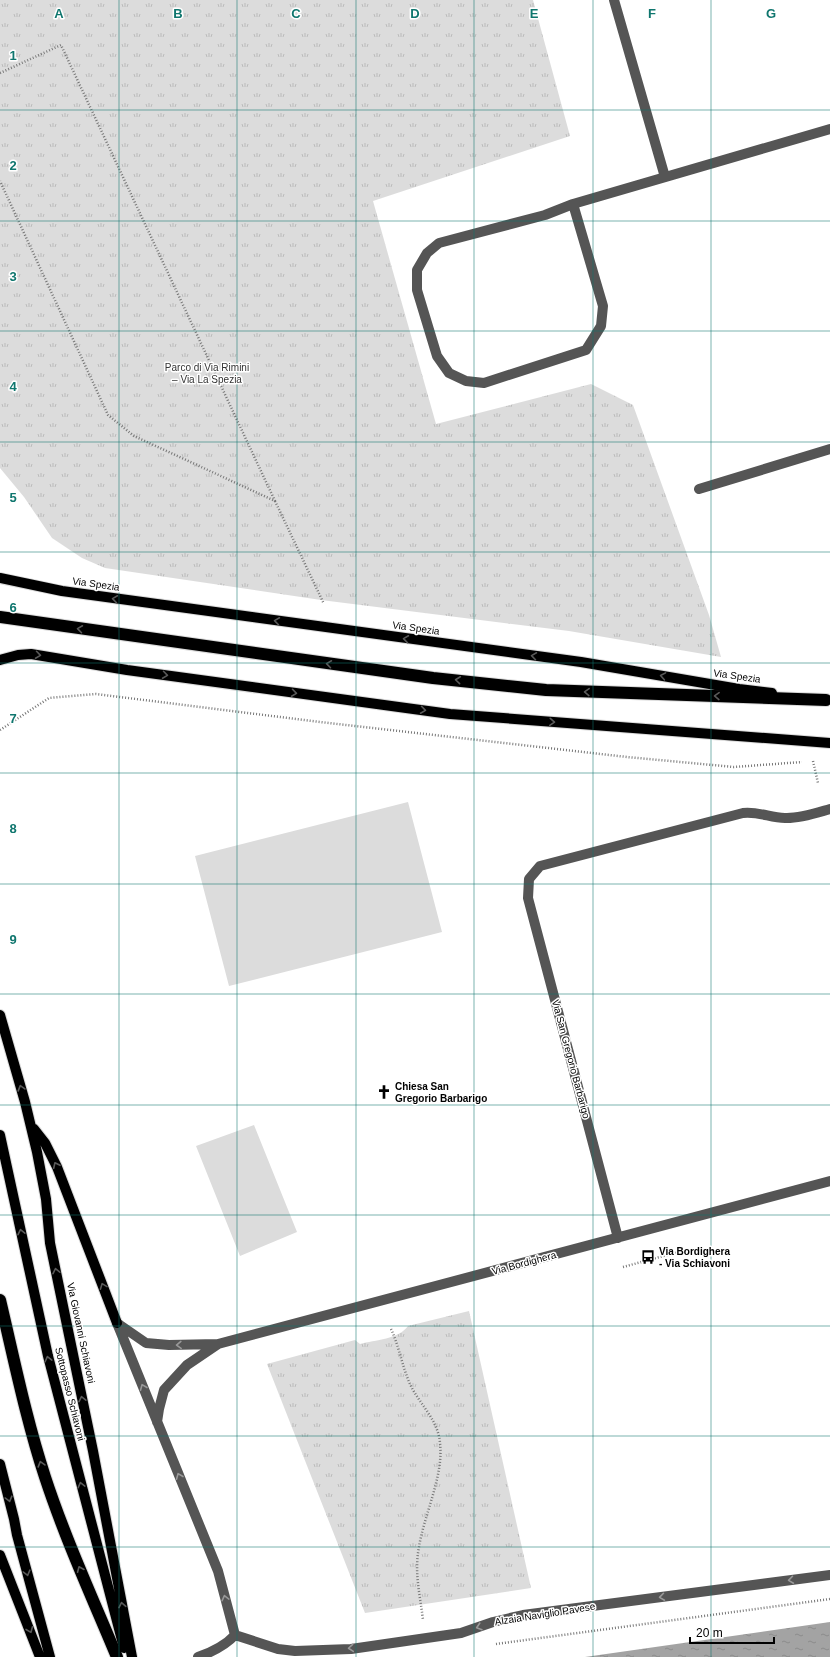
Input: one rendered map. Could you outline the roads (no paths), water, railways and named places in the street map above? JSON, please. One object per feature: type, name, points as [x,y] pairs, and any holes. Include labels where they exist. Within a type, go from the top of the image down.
[{"type":"highway","points":[[0,617],[433,678],[546,690],[828,699]]},
{"type":"highway","points":[[0,1300],[44,1475],[62,1528],[117,1657]]},
{"type":"main road","name":"Via Spezia","points":[[0,578],[62,591],[138,603],[581,662],[738,689],[828,699]]},
{"type":"main road","points":[[0,660],[18,655],[30,654],[127,670],[450,714],[830,743]]},
{"type":"main road","name":"Via Giovanni Schiavoni","points":[[0,1015],[31,1126],[46,1200],[50,1244],[93,1450],[132,1657]]},
{"type":"main road","points":[[31,1126],[45,1143],[57,1167],[117,1323]]},
{"type":"main road","name":"Sottopasso Schiavoni","points":[[0,1135],[48,1356],[90,1523],[127,1657]]},
{"type":"main road","points":[[0,1464],[17,1535],[50,1657]]},
{"type":"main road","points":[[0,1555],[40,1657]]},
{"type":"street","points":[[614,0],[665,177]]},
{"type":"street","points":[[573,204],[603,306],[601,326],[586,350],[484,383],[466,381],[449,373],[437,356],[417,290],[417,270],[426,253],[439,244],[545,215],[573,204],[830,129]]},
{"type":"street","points":[[699,489],[830,449]]},
{"type":"street","name":"Via San Gregorio Barbarigo","points":[[618,1238],[528,898],[529,879],[540,866],[743,813],[754,812],[785,819],[796,818],[830,809]]},
{"type":"street","name":"Via Bordighera","points":[[117,1323],[146,1343],[169,1345],[218,1344],[830,1181]]},
{"type":"street","points":[[117,1323],[218,1571],[235,1635],[228,1643],[198,1657]]},
{"type":"street","name":"Via Bordighera","points":[[157,1424],[164,1390],[187,1365],[218,1344]]},
{"type":"street","name":"Alzaia Naviglio Pavese","points":[[235,1635],[278,1649],[295,1651],[351,1649],[461,1633],[493,1622],[523,1616],[830,1575]]},
{"type":"water","points":[[830,1622],[830,1657],[585,1657]]},
{"type":"place","name":"Chiesa San Gregorio Barbarigo","points":[[384,1092]]},
{"type":"place","name":"Via Bordighera - Via Schiavoni","points":[[648,1257]]},
{"type":"park label","name":"Parco di Via Rimini – Via La Spezia","points":[[207,372]]}]
